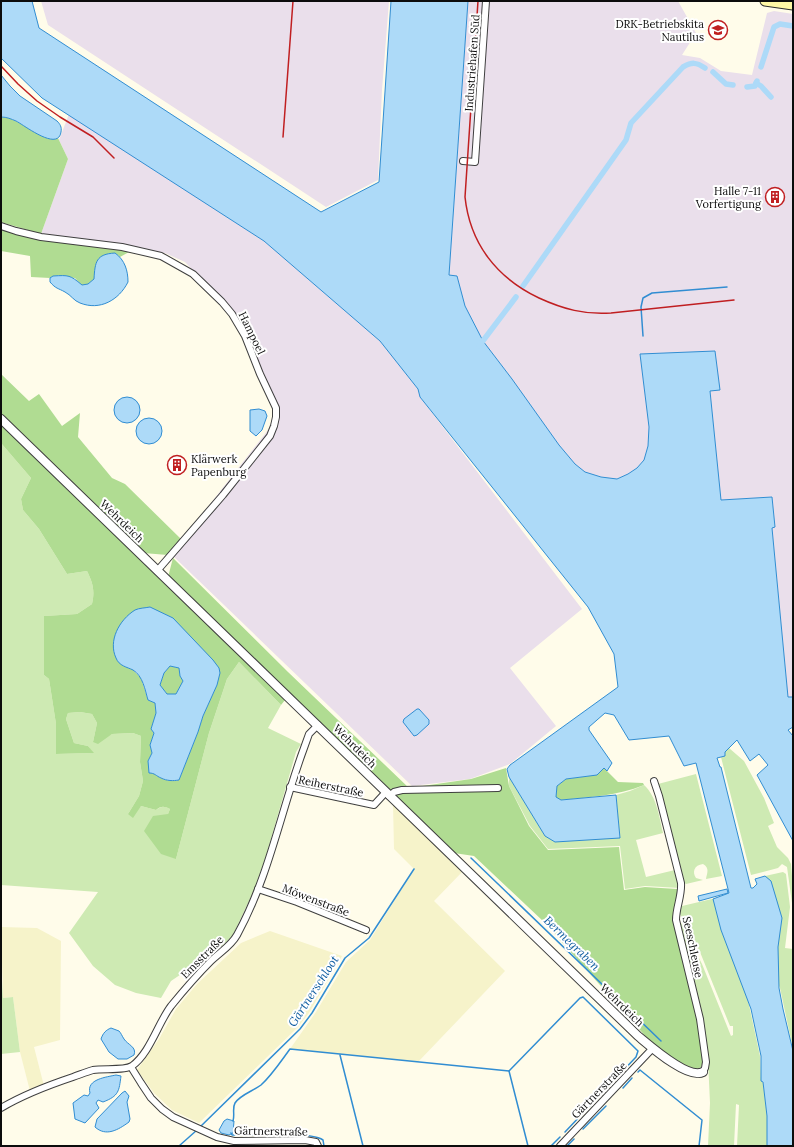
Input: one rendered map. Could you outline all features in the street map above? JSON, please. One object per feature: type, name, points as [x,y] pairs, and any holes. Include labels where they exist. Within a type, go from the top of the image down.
[{"type":"main road","points":[[765,1],[793,6]]},
{"type":"street","name":"Industriehafen Süd","points":[[463,162],[474,162],[486,1]]},
{"type":"street","name":"Hampoel","points":[[1,226],[41,237],[122,247],[161,256],[193,274],[200,280],[232,314],[245,336],[260,374],[276,408],[274,426],[267,439],[224,495],[157,571]]},
{"type":"street","name":"Wehrdeich","points":[[1,419],[652,1048],[694,1074],[699,1074],[702,1072]]},
{"type":"street","name":"Emsstraße","points":[[131,1066],[141,1056],[170,1008],[187,985],[213,959],[227,948],[236,937],[258,889],[270,855],[290,787],[309,734],[318,725]]},
{"type":"street","name":"Seeschleuse","points":[[654,781],[681,883],[681,896],[676,912],[676,920],[700,1020],[706,1062],[705,1068],[702,1072]]},
{"type":"street","name":"Reiherstraße","points":[[290,787],[374,805],[388,794]]},
{"type":"street","points":[[388,794],[402,790],[498,788]]},
{"type":"street","name":"Möwenstraße","points":[[258,889],[297,902],[366,930]]},
{"type":"street","name":"Gärtnerstraße","points":[[560,1146],[652,1048]]},
{"type":"street","points":[[1,1108],[61,1081],[93,1070],[107,1068],[123,1069],[131,1066]]},
{"type":"street","name":"Gärtnerstraße","points":[[131,1066],[151,1098],[162,1109],[173,1117],[197,1129],[217,1137],[234,1141],[305,1140],[316,1142],[318,1146]]},
{"type":"shaded area","points":[[41,1],[389,1],[382,90],[378,180],[326,207],[48,25]]},
{"type":"shaded area","points":[[468,1],[678,1],[696,33],[682,55],[700,58],[721,71],[752,75],[767,13],[774,11],[793,14],[793,697],[788,697],[772,527],[775,527],[772,497],[721,500],[710,391],[720,390],[640,355],[649,427],[648,446],[644,460],[637,468],[616,479],[601,477],[585,472],[575,464],[559,445],[483,341],[465,306],[457,277],[449,276]]},
{"type":"shaded area","points":[[69,114],[264,241],[380,341],[418,389],[420,397],[582,609],[510,668],[556,726],[510,764],[470,779],[412,786],[171,554],[268,430],[274,416],[276,401],[240,320],[185,262],[165,253],[41,234],[68,159],[59,140]]},
{"type":"shaded area","points":[[393,804],[463,871],[434,901],[505,971],[418,1062],[290,1049],[316,1012],[346,962],[370,940],[414,869],[394,849]]},
{"type":"shaded area","points":[[1,927],[37,928],[61,941],[60,1040],[34,1047],[44,1086],[30,1091],[20,1052],[13,997],[3,998]]},
{"type":"shaded area","points":[[270,931],[342,956],[309,1013],[298,1027],[199,1123],[172,1110],[154,1093],[137,1070],[159,1039],[176,1009],[197,984],[241,943]]},
{"type":"green space","points":[[1,117],[9,118],[54,139],[58,138],[68,159],[41,234],[1,222]]},
{"type":"green space","points":[[1,228],[129,252],[120,257],[115,253],[94,274],[94,279],[88,284],[82,286],[75,278],[53,276],[50,278],[31,277],[30,256],[1,251]]},
{"type":"green space","points":[[1,374],[29,401],[39,394],[62,426],[80,413],[78,437],[112,478],[125,484],[181,539],[168,555],[143,553],[1,416]]},
{"type":"green space","points":[[1,423],[236,650],[285,700],[281,705],[239,662],[227,679],[209,733],[176,859],[161,854],[144,831],[153,816],[168,814],[170,809],[163,807],[156,810],[141,806],[133,818],[128,814],[139,796],[143,781],[140,762],[141,736],[133,733],[112,734],[98,744],[93,742],[97,723],[92,714],[80,712],[68,713],[66,719],[74,743],[88,746],[94,753],[56,754],[56,724],[49,679],[44,675],[44,616],[77,614],[92,604],[93,587],[87,571],[67,574],[39,529],[23,510],[21,499],[31,478],[1,443]],"holes":[[[150,607],[196,644],[219,668],[217,685],[203,716],[179,780],[173,781],[160,777],[148,761],[152,753],[150,745],[154,733],[151,729],[156,713],[155,703],[148,700],[141,678],[134,671],[121,625],[133,612]]]},
{"type":"green space","points":[[1,443],[31,478],[21,499],[23,510],[39,529],[67,574],[87,571],[93,587],[92,604],[77,614],[44,616],[44,675],[49,679],[56,724],[56,754],[93,753],[88,746],[74,743],[66,719],[68,713],[80,712],[92,714],[97,723],[93,742],[112,734],[133,733],[141,736],[140,762],[143,781],[139,796],[128,814],[141,806],[156,810],[163,807],[170,809],[168,814],[176,859],[209,733],[227,679],[239,662],[281,705],[268,728],[301,744],[296,752],[267,853],[255,888],[234,935],[217,950],[171,981],[161,998],[136,993],[115,985],[93,966],[69,933],[98,892],[1,885]]},
{"type":"green space","points":[[173,558],[288,672],[409,788],[471,779],[506,768],[509,786],[529,826],[548,850],[619,847],[624,890],[645,887],[677,889],[673,921],[697,1020],[704,1059],[701,1067],[697,1069],[688,1068],[655,1047],[544,922],[474,856],[454,853],[168,577]]},
{"type":"green space","points":[[170,666],[179,668],[180,676],[183,681],[176,694],[167,694],[160,685],[164,673]]},
{"type":"green space","points":[[729,748],[744,761],[764,798],[774,823],[768,826],[777,847],[788,858],[791,864],[793,888],[792,903],[787,867],[782,864],[778,868],[751,875],[721,757],[725,756],[725,752]]},
{"type":"green space","points":[[604,768],[618,782],[643,783],[644,785],[624,792],[603,796],[561,800],[555,797],[557,786],[566,779],[596,775]]},
{"type":"green space","points":[[696,774],[722,876],[706,879],[708,871],[707,867],[703,864],[696,867],[694,873],[696,878],[703,880],[686,884],[684,883],[658,784]]},
{"type":"green space","points":[[509,777],[545,836],[620,838],[616,795],[644,785],[655,801],[663,833],[636,840],[646,877],[675,870],[680,888],[645,886],[625,889],[620,846],[548,849],[530,826],[509,786]]},
{"type":"green space","points":[[783,872],[786,874],[790,907],[785,948],[793,949],[793,1049],[780,988],[775,976],[776,914],[765,876]]},
{"type":"green space","points":[[716,898],[740,963],[760,1056],[761,1080],[763,1083],[767,1116],[767,1146],[737,1146],[739,1105],[736,1104],[734,1146],[708,1146],[710,1103],[708,1060],[679,923],[681,923],[702,964],[731,1036],[733,1035],[733,1026],[730,1026],[700,952],[679,912],[682,906]]},
{"type":"green space","points":[[1,963],[3,998],[13,997],[20,1052],[1,1054]]},
{"type":"water","points":[[1,1],[32,1],[39,28],[321,212],[379,182],[391,1],[468,1],[449,275],[457,276],[465,306],[483,341],[559,445],[575,464],[585,472],[601,477],[617,479],[637,468],[644,460],[648,446],[649,427],[640,354],[715,351],[720,390],[710,391],[721,500],[772,497],[775,527],[772,528],[788,697],[793,697],[793,727],[788,730],[793,736],[793,841],[757,775],[768,765],[759,754],[750,761],[737,740],[725,752],[725,756],[717,758],[721,767],[751,888],[757,884],[755,879],[765,876],[771,881],[782,918],[778,947],[779,988],[793,1051],[793,1146],[767,1146],[767,1116],[763,1082],[761,1081],[761,1056],[751,1009],[721,930],[713,899],[729,893],[696,763],[684,766],[669,736],[629,740],[614,715],[605,713],[589,727],[589,730],[612,763],[607,771],[604,768],[597,775],[566,779],[557,786],[556,797],[561,800],[616,795],[620,838],[555,842],[545,836],[509,777],[507,769],[510,765],[618,687],[614,654],[588,607],[420,397],[418,389],[380,341],[264,241],[42,98],[1,58]]},
{"type":"water","points":[[1,75],[20,96],[58,122],[61,129],[59,137],[54,139],[40,136],[16,121],[1,117]]},
{"type":"water","points":[[115,253],[125,266],[128,282],[120,294],[102,305],[95,306],[80,303],[50,282],[50,278],[53,276],[69,276],[82,285],[88,284],[94,279],[96,264],[100,257]]},
{"type":"water","points":[[127,397],[136,401],[140,410],[136,419],[127,423],[118,419],[114,410],[118,401]]},
{"type":"water","points":[[259,409],[265,411],[267,416],[262,430],[256,436],[250,431],[250,410]]},
{"type":"water","points":[[149,418],[158,422],[162,431],[158,440],[149,444],[140,440],[136,431],[140,422]]},
{"type":"water","points":[[150,607],[173,618],[213,660],[219,668],[220,673],[217,685],[203,716],[179,780],[166,780],[149,773],[148,761],[152,753],[150,745],[154,733],[151,729],[156,713],[155,703],[148,700],[139,676],[133,670],[123,666],[117,661],[114,651],[113,645],[116,631],[124,619],[135,610]],"holes":[[[170,666],[179,668],[180,676],[183,681],[176,694],[167,694],[160,685],[164,673]]]},
{"type":"water","points":[[419,709],[429,720],[429,724],[414,736],[403,722],[404,719]]},
{"type":"water","points":[[727,889],[728,893],[699,901],[698,896]]},
{"type":"water","points":[[111,1028],[120,1032],[124,1039],[133,1048],[135,1052],[134,1055],[127,1059],[118,1059],[109,1052],[101,1039],[105,1032]]},
{"type":"water","points":[[116,1075],[121,1076],[119,1089],[115,1095],[103,1102],[98,1100],[96,1103],[99,1108],[85,1123],[75,1119],[73,1103],[84,1095],[88,1096],[91,1085],[94,1082]]},
{"type":"water","points":[[125,1091],[129,1096],[127,1102],[130,1119],[129,1122],[116,1130],[103,1132],[99,1130],[95,1127],[97,1119]]},
{"type":"water","points":[[227,1119],[234,1121],[233,1133],[229,1135],[221,1133],[219,1130],[224,1121]]},
{"type":"waterway","points":[[761,67],[774,27],[780,24],[793,26]]},
{"type":"waterway","points":[[523,286],[626,140],[631,123],[683,67],[694,63],[705,68]]},
{"type":"waterway","points":[[713,72],[726,84],[733,85]]},
{"type":"waterway","points":[[747,87],[755,86],[757,81]]},
{"type":"waterway","points":[[756,83],[761,86],[771,97]]},
{"type":"waterway","points":[[643,336],[641,307],[643,298],[652,293],[727,287]]},
{"type":"waterway","points":[[479,346],[516,297]]},
{"type":"waterway","name":"Bermegraben","points":[[471,858],[661,1041]]},
{"type":"waterway","name":"Gärtnerschloot","points":[[200,1127],[300,1029],[312,1013],[345,958],[369,938],[414,869]]},
{"type":"waterway","points":[[233,1121],[234,1107],[237,1100],[261,1085],[290,1049],[509,1071],[580,998],[583,997],[638,1051],[636,1057],[565,1132]]},
{"type":"waterway","points":[[340,1055],[363,1146]]},
{"type":"waterway","points":[[638,1072],[640,1070],[702,1120],[699,1146]]},
{"type":"waterway","points":[[509,1071],[528,1146]]},
{"type":"waterway","points":[[623,1088],[632,1078]]},
{"type":"waterway","points":[[583,1129],[606,1106]]},
{"type":"waterway","name":"Gärtnerschloot","points":[[179,1146],[197,1130]]},
{"type":"waterway","points":[[231,1133],[232,1135],[306,1135],[323,1140],[324,1146]]},
{"type":"waterway","points":[[551,1146],[560,1137]]},
{"type":"waterway","points":[[567,1146],[574,1139]]},
{"type":"railway","points":[[283,137],[293,1]]},
{"type":"railway","points":[[478,1],[465,197],[473,230],[488,258],[498,270],[524,290],[539,298],[557,305],[583,312],[611,313],[734,300]]},
{"type":"railway","points":[[1,66],[37,101],[93,137],[114,158]]},
{"type":"place","name":"DRK-Betriebskita Nautilus","points":[[718,30]]},
{"type":"place","name":"Halle 7-11 Vorfertigung","points":[[775,197]]},
{"type":"place","name":"Klärwerk Papenburg","points":[[177,465]]}]
